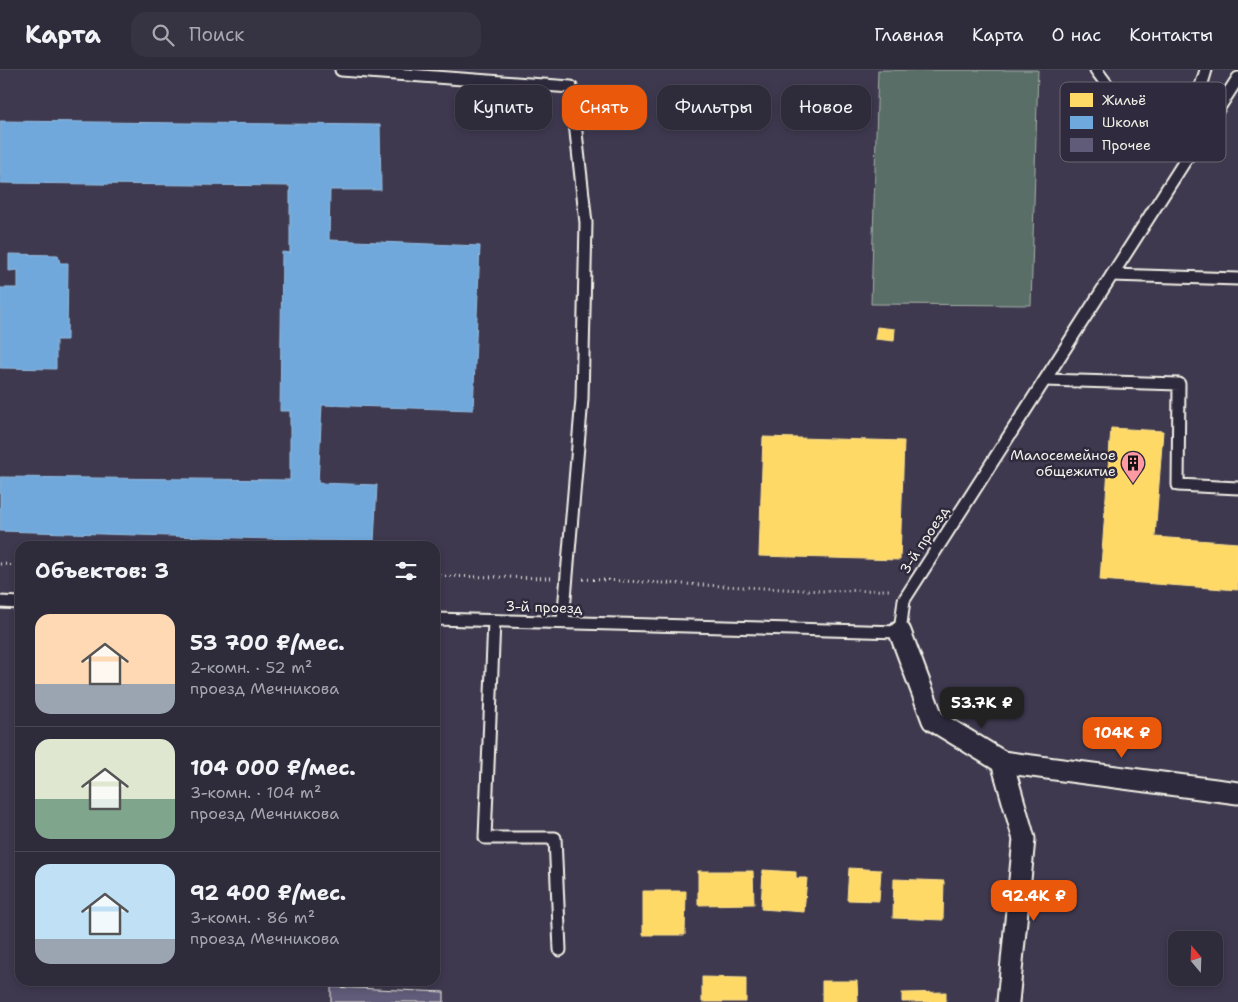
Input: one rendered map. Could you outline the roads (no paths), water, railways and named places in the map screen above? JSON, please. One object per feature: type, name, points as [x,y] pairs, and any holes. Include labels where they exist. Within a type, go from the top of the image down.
[{"type":"street","points":[[900,632],[933,720],[1002,762],[1238,793]]},
{"type":"street","points":[[1002,762],[1024,839],[1008,1002]]},
{"type":"lane","points":[[341,70],[571,87],[586,223],[582,399],[563,622]]},
{"type":"lane","points":[[1096,70],[1105,82]]},
{"type":"lane","points":[[1201,82],[1206,70]]},
{"type":"lane","name":"3-й проезд","points":[[1226,97],[1238,78]]},
{"type":"lane","name":"3-й проезд","points":[[440,619],[900,632],[904,600],[1184,162]]},
{"type":"lane","points":[[1112,275],[1238,279]]},
{"type":"lane","points":[[1045,380],[1178,384],[1178,485],[1238,488]]},
{"type":"lane","points":[[0,602],[15,603]]},
{"type":"lane","points":[[494,621],[485,838],[555,838],[560,950]]},
{"type":"place","name":"Малосемейное общежитие","points":[[1133,484]]}]
